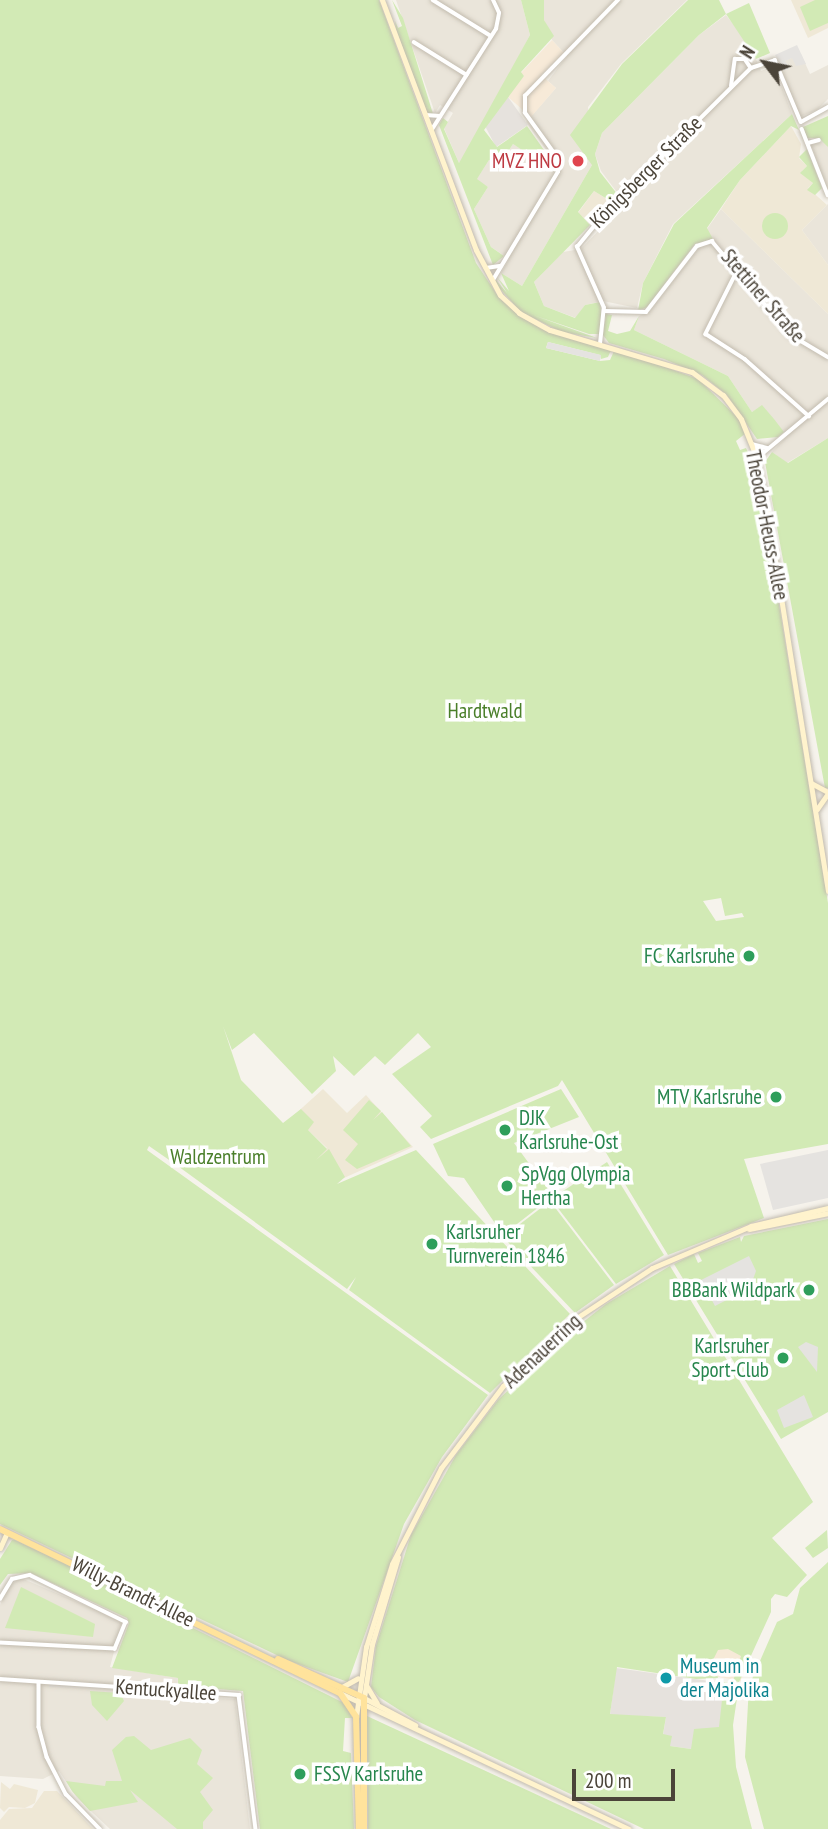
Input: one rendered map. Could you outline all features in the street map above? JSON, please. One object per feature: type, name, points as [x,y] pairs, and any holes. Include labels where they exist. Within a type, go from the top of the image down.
[{"type":"main road","name":"Theodor-Heuss-Allee","points":[[382,0],[484,267],[508,303],[533,322],[600,344],[665,361],[706,380],[733,405],[752,444],[756,459],[828,891]]},
{"type":"main road","points":[[811,783],[828,793]]},
{"type":"main road","points":[[814,797],[828,793]]},
{"type":"main road","points":[[816,812],[828,793]]},
{"type":"main road","name":"Adenauerring","points":[[361,1829],[360,1672],[380,1598],[401,1544],[458,1441],[540,1348],[635,1278],[693,1248],[745,1229],[828,1210]]},
{"type":"main road","points":[[0,1548],[3,1531]]},
{"type":"main road","name":"Willy-Brandt-Allee","points":[[3,1531],[629,1829]]},
{"type":"main road","name":"Adenauerring","points":[[361,1829],[356,1717],[401,1544]]},
{"type":"main road","points":[[356,1717],[341,1690],[354,1683],[360,1672]]},
{"type":"main road","points":[[365,1683],[382,1707]]},
{"type":"main road","name":"Willy-Brandt-Allee","points":[[360,1699],[382,1707],[420,1729]]},
{"type":"street","points":[[431,131],[491,36],[499,18],[493,0]]},
{"type":"street","points":[[491,281],[558,172],[556,156],[525,113],[525,96],[618,0]]},
{"type":"street","points":[[436,1],[491,36]]},
{"type":"street","points":[[414,42],[467,75]]},
{"type":"street","name":"Königsberger Straße","points":[[731,86],[734,59],[745,59],[751,68]]},
{"type":"street","name":"Königsberger Straße","points":[[605,311],[578,253],[579,241],[731,86],[751,68],[775,60],[800,122],[828,107]]},
{"type":"street","points":[[426,115],[442,115]]},
{"type":"street","points":[[802,129],[828,195]]},
{"type":"street","points":[[808,143],[819,140]]},
{"type":"street","name":"Stettiner Straße","points":[[605,311],[646,312],[704,241],[718,244],[791,335],[828,357]]},
{"type":"street","points":[[484,267],[501,266]]},
{"type":"street","points":[[738,270],[706,334],[745,359],[809,416]]},
{"type":"street","points":[[600,344],[605,311]]},
{"type":"street","points":[[756,459],[828,399]]},
{"type":"street","points":[[752,444],[769,448]]},
{"type":"street","points":[[0,1599],[12,1579],[30,1575],[126,1622],[115,1648],[0,1643]]},
{"type":"street","name":"Kentuckyallee","points":[[0,1679],[239,1695],[256,1829]]},
{"type":"street","points":[[39,1682],[39,1731],[49,1764],[66,1794],[100,1829]]},
{"type":"shaded area","points":[[396,0],[521,0],[530,35],[466,157],[459,163],[444,128],[453,113],[440,105],[435,113]]},
{"type":"shaded area","points":[[544,0],[687,0],[621,64],[588,107],[592,165],[522,286],[501,273],[509,259],[491,247],[474,209],[488,187],[476,180],[489,160],[499,166],[513,144],[555,171],[555,162],[526,122],[556,88],[548,81],[567,56],[552,40],[544,20]]},
{"type":"shaded area","points":[[791,0],[828,0],[828,28],[808,38]]},
{"type":"shaded area","points":[[726,15],[751,47],[761,71],[774,66],[792,114],[673,224],[643,283],[637,308],[603,301],[585,305],[576,318],[544,306],[534,282],[563,252],[581,249],[625,203],[601,171],[595,154],[602,133],[699,35]]},
{"type":"shaded area","points":[[552,40],[564,53],[541,75],[556,88],[531,117],[507,96],[524,76],[521,73]]},
{"type":"shaded area","points":[[797,45],[806,64],[796,66],[792,58],[785,61],[790,68],[783,71],[775,55]]},
{"type":"shaded area","points":[[801,54],[810,74],[828,65],[828,99],[817,110],[799,117],[779,63]]},
{"type":"shaded area","points":[[508,97],[528,125],[496,147],[485,126]]},
{"type":"shaded area","points":[[791,126],[801,144],[799,158],[807,166],[802,171],[813,183],[808,188],[827,205],[802,230],[828,265],[828,314],[721,209],[740,180]]},
{"type":"shaded area","points":[[825,140],[828,147],[828,190],[811,145]]},
{"type":"shaded area","points":[[594,191],[612,202],[590,224],[578,213]]},
{"type":"shaded area","points":[[828,204],[828,265],[802,230]]},
{"type":"shaded area","points":[[721,209],[828,314],[828,438],[787,463],[772,452],[787,436],[762,406],[752,412],[728,376],[634,330],[639,316],[650,311],[700,246],[711,243],[707,229]]},
{"type":"shaded area","points":[[548,342],[601,355],[600,361],[546,348]]},
{"type":"shaded area","points":[[323,1089],[347,1113],[366,1095],[413,1147],[335,1182],[313,1163],[327,1148],[293,1116]]},
{"type":"shaded area","points":[[828,1150],[828,1198],[773,1210],[760,1164]]},
{"type":"shaded area","points":[[749,1256],[756,1271],[750,1288],[715,1306],[701,1280]]},
{"type":"shaded area","points":[[806,1342],[818,1347],[817,1372],[798,1347]]},
{"type":"shaded area","points":[[804,1395],[813,1417],[784,1428],[777,1410]]},
{"type":"shaded area","points":[[21,1578],[122,1621],[110,1667],[178,1678],[177,1696],[235,1699],[250,1829],[110,1829],[77,1798],[59,1771],[43,1779],[0,1776],[0,1605],[8,1586]]},
{"type":"shaded area","points":[[716,1643],[750,1656],[741,1681],[709,1675]]},
{"type":"shaded area","points":[[616,1668],[724,1683],[720,1726],[691,1749],[670,1746],[663,1735],[666,1717],[610,1715]]},
{"type":"shaded area","points":[[49,1684],[170,1691],[49,1687]]},
{"type":"shaded area","points":[[1,1782],[10,1789],[14,1784],[38,1790],[35,1803],[25,1808],[9,1807],[4,1812],[0,1808]]},
{"type":"shaded area","points":[[44,1791],[57,1791],[93,1829],[0,1829],[0,1820],[9,1809],[32,1808]]},
{"type":"green space","name":"Hardtwald","points":[[0,0],[379,0],[476,263],[500,299],[541,329],[611,350],[608,357],[601,359],[600,355],[548,342],[546,348],[600,361],[610,360],[615,349],[698,379],[737,417],[746,433],[736,441],[740,450],[746,448],[757,471],[828,903],[828,1144],[744,1159],[764,1218],[668,1255],[562,1080],[558,1086],[431,1139],[420,1127],[432,1116],[392,1074],[431,1047],[418,1033],[385,1065],[375,1056],[354,1076],[333,1056],[336,1071],[312,1094],[254,1033],[232,1050],[223,1026],[241,1080],[283,1123],[301,1109],[314,1122],[308,1130],[327,1149],[316,1160],[329,1149],[345,1177],[337,1184],[416,1150],[570,1314],[490,1393],[349,1290],[356,1277],[347,1289],[149,1146],[147,1150],[488,1395],[442,1457],[404,1524],[348,1682],[287,1660],[0,1524]],"holes":[[[721,898],[725,916],[742,913],[744,917],[716,921],[703,901]]]},
{"type":"green space","points":[[392,0],[403,18],[434,117],[427,113],[396,30],[395,21],[398,28],[402,26]]},
{"type":"green space","points":[[521,0],[544,0],[544,20],[554,36],[521,72],[524,76],[484,130],[497,147],[527,126],[556,167],[555,172],[513,144],[499,166],[489,160],[477,179],[488,187],[474,209],[491,247],[504,256],[493,265],[439,125],[443,118],[448,122],[444,129],[459,163],[530,35]]},
{"type":"green space","points":[[688,0],[719,0],[726,14],[699,35],[602,133],[595,154],[600,172],[618,195],[612,202],[594,191],[578,212],[590,225],[534,282],[544,306],[575,318],[585,305],[600,302],[601,313],[612,315],[608,331],[617,334],[630,331],[639,316],[634,330],[728,376],[752,412],[762,405],[774,419],[784,432],[778,437],[757,439],[727,395],[702,375],[664,359],[609,343],[603,335],[606,315],[599,334],[589,334],[533,315],[597,338],[562,332],[521,312],[496,284],[496,280],[507,293],[497,277],[509,291],[501,273],[522,286],[592,165],[570,135],[622,64]]},
{"type":"green space","points":[[815,0],[828,0],[828,23],[810,31],[800,7]]},
{"type":"green space","points":[[749,3],[770,53],[756,59],[726,14]]},
{"type":"green space","points":[[792,114],[799,130],[791,126],[740,180],[707,228],[713,239],[695,244],[647,307],[638,311],[643,283],[674,224]]},
{"type":"green space","points":[[828,116],[828,147],[819,138],[807,138],[803,127]]},
{"type":"green space","points":[[807,149],[822,188],[815,195],[807,190],[813,183],[800,173],[807,166],[799,157]]},
{"type":"green space","points":[[775,213],[784,217],[788,226],[784,235],[775,239],[766,235],[762,226],[766,217]]},
{"type":"green space","points":[[828,438],[828,788],[825,788],[765,462],[772,452],[788,463]]},
{"type":"green space","points":[[561,1089],[579,1117],[514,1143],[553,1196],[503,1235],[464,1178],[448,1176],[433,1144]]},
{"type":"green space","points":[[369,1100],[381,1111],[373,1120],[382,1112],[411,1146],[357,1169],[345,1160],[358,1144],[343,1130]]},
{"type":"green space","points":[[607,1162],[664,1255],[616,1284],[551,1199]]},
{"type":"green space","points":[[550,1201],[614,1285],[575,1313],[503,1237]]},
{"type":"green space","name":"Karlsruher Sport-Club","points":[[828,1219],[828,1412],[781,1439],[674,1264],[694,1254],[698,1263],[702,1261],[698,1253],[740,1237],[741,1242],[744,1236]]},
{"type":"green space","points":[[670,1266],[813,1502],[772,1538],[807,1575],[787,1597],[775,1594],[771,1599],[771,1612],[739,1682],[733,1681],[741,1656],[728,1649],[718,1650],[713,1660],[718,1678],[696,1679],[617,1667],[610,1714],[666,1717],[663,1734],[672,1736],[670,1746],[691,1749],[694,1729],[719,1727],[724,1682],[739,1685],[733,1725],[736,1767],[752,1829],[644,1829],[415,1720],[379,1697],[371,1687],[376,1646],[411,1535],[456,1455],[498,1400],[559,1341],[606,1304]]},
{"type":"green space","points":[[827,1530],[828,1548],[813,1558],[805,1548]]},
{"type":"green space","points":[[12,1540],[285,1668],[303,1678],[84,1574],[346,1704],[352,1718],[345,1718],[343,1751],[351,1753],[354,1829],[260,1829],[243,1691],[178,1686],[178,1678],[112,1668],[129,1623],[127,1618],[31,1573],[8,1574],[0,1585],[0,1559]]},
{"type":"green space","points":[[828,1562],[828,1829],[764,1829],[745,1757],[749,1686],[777,1622],[793,1614],[800,1588]]},
{"type":"green space","points":[[21,1587],[95,1624],[93,1637],[5,1628]]},
{"type":"green space","points":[[90,1691],[120,1693],[124,1701],[107,1721],[92,1705]]},
{"type":"green space","points":[[367,1716],[611,1829],[368,1829]]},
{"type":"green space","points":[[134,1736],[151,1750],[190,1738],[202,1750],[197,1764],[213,1778],[200,1792],[213,1810],[203,1822],[203,1829],[177,1829],[130,1790],[138,1802],[90,1811],[72,1791],[66,1781],[105,1786],[106,1781],[122,1781],[112,1750],[126,1737]]},
{"type":"place","name":"MVZ HNO","points":[[578,161]]},
{"type":"place","name":"FC Karlsruhe","points":[[749,956]]},
{"type":"place","name":"MTV Karlsruhe","points":[[776,1097]]},
{"type":"place","name":"DJK Karlsruhe-Ost","points":[[505,1130]]},
{"type":"place","name":"SpVgg Olympia Hertha","points":[[507,1186]]},
{"type":"place","name":"Karlsruher Turnverein 1846","points":[[432,1244]]},
{"type":"place","name":"BBBank Wildpark","points":[[809,1290]]},
{"type":"place","name":"Karlsruher Sport-Club","points":[[783,1358]]},
{"type":"place","name":"Museum in der Majolika","points":[[666,1678]]},
{"type":"place","name":"FSSV Karlsruhe","points":[[300,1774]]},
{"type":"park label","name":"Waldzentrum","points":[[218,1157]]}]
